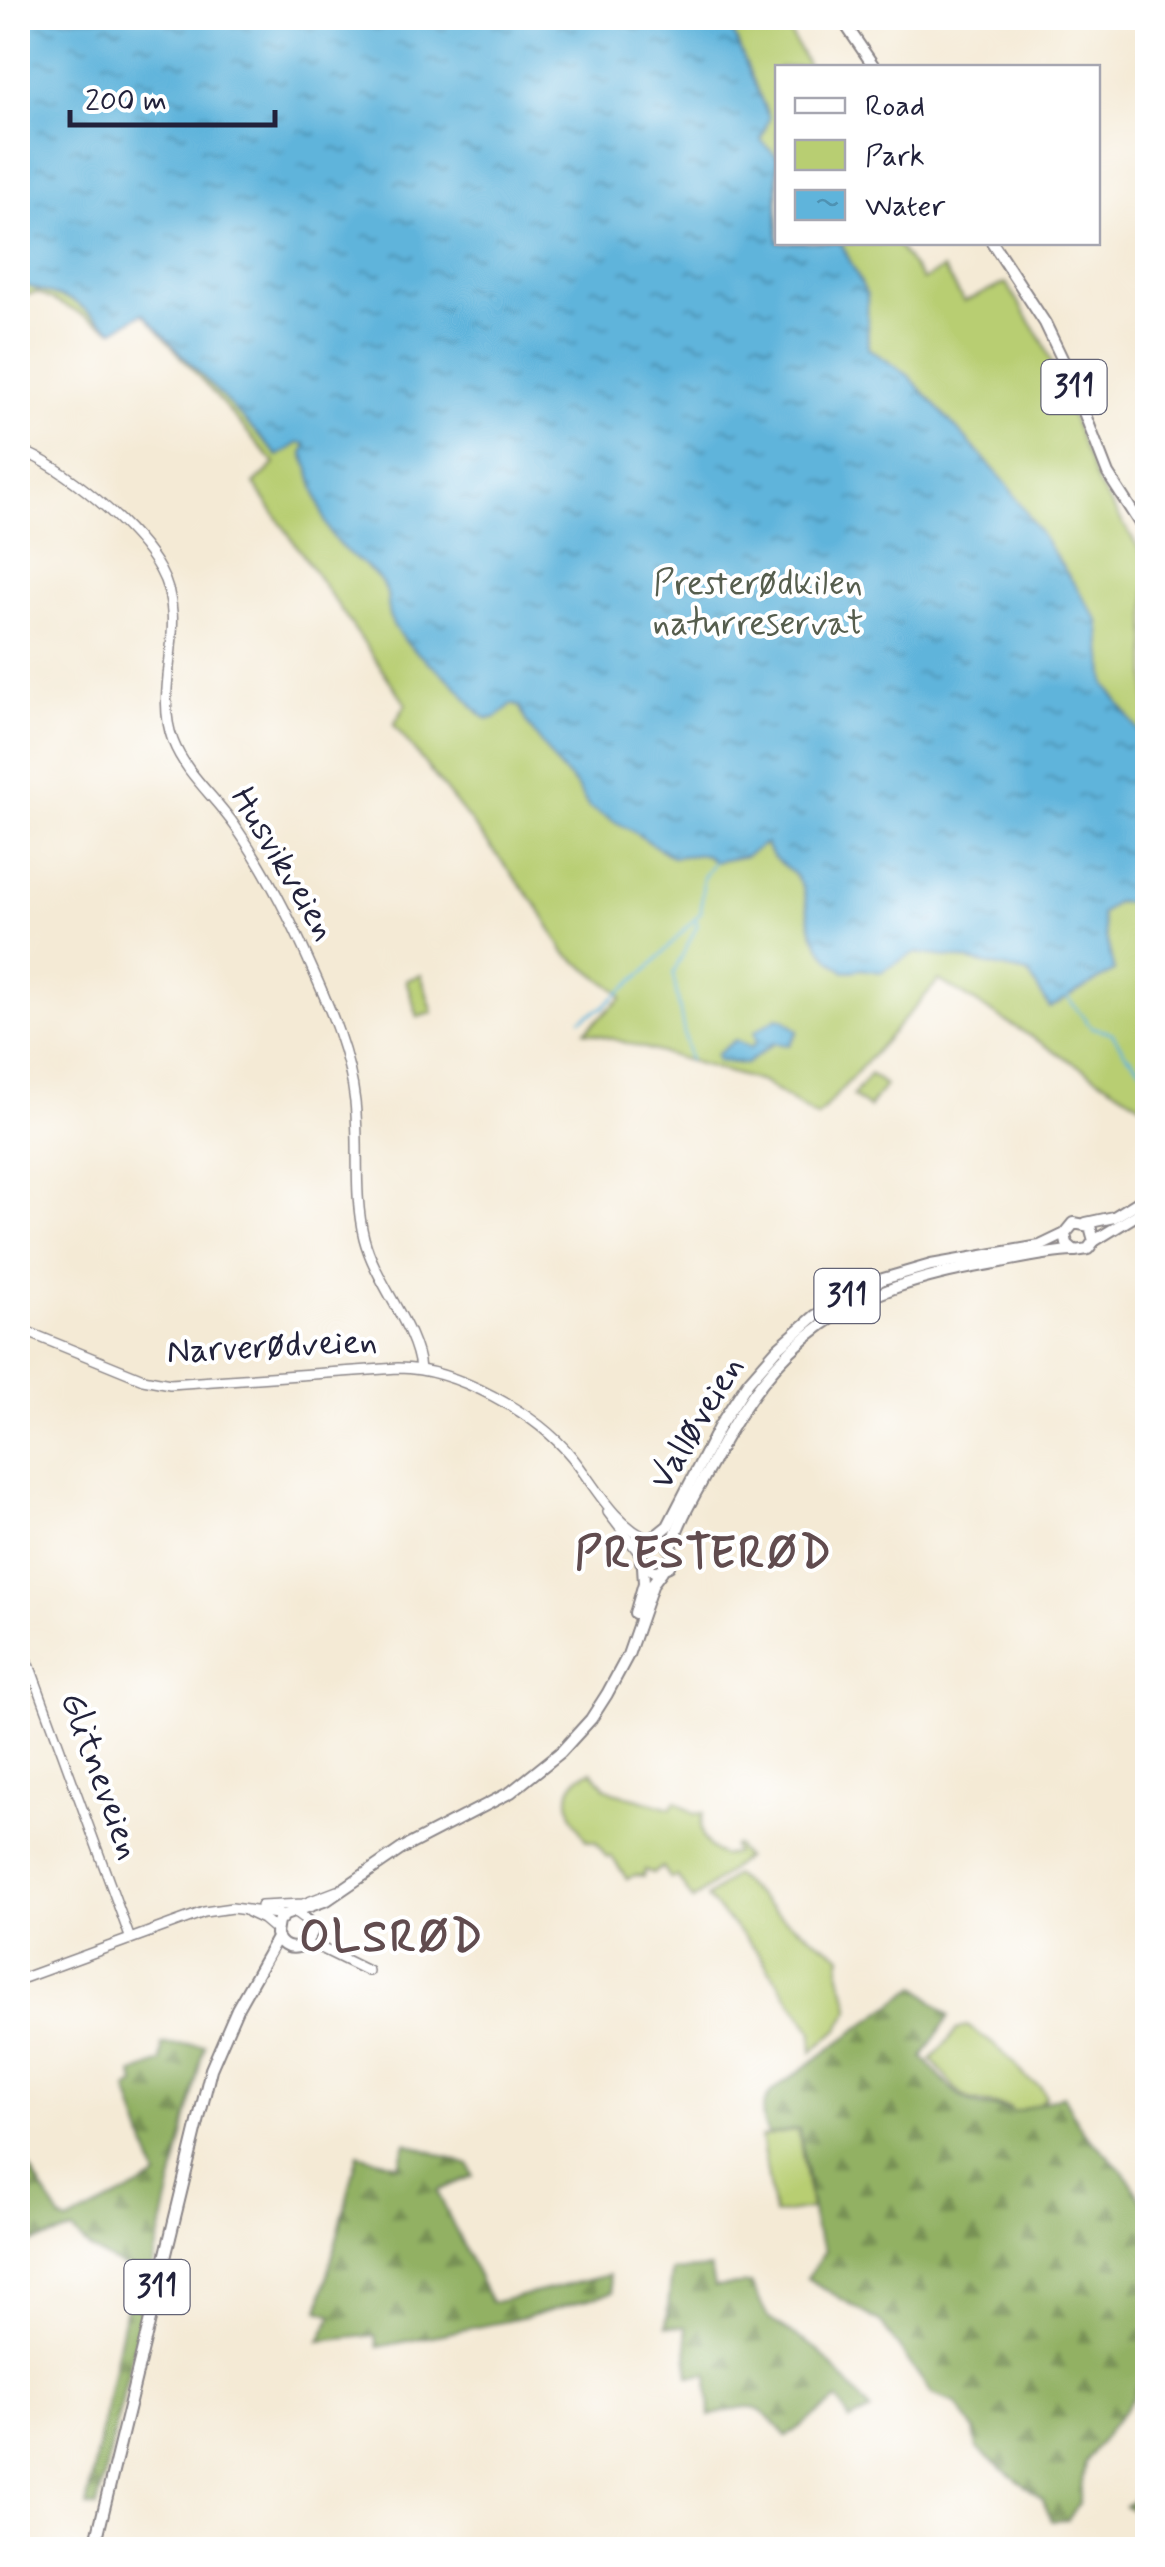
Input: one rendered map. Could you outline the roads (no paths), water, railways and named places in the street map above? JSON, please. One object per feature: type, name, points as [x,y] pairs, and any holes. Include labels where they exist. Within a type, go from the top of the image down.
[{"type":"main road","points":[[841,18],[873,65]]},
{"type":"main road","name":"311","points":[[994,245],[1045,323],[1108,474],[1148,536]]},
{"type":"main road","name":"Husvikveien","points":[[18,449],[47,465],[124,523],[166,583],[173,627],[169,728],[183,759],[252,850],[320,988],[352,1084],[358,1209],[364,1238],[389,1298],[416,1346],[420,1369]]},
{"type":"main road","name":"Valløveien","points":[[653,1539],[668,1526],[720,1425],[748,1382],[777,1348],[816,1316],[864,1288],[902,1272],[1040,1246],[1065,1234],[1074,1223],[1114,1217],[1148,1196]]},
{"type":"main road","name":"Valløveien","points":[[671,1548],[678,1528],[751,1395],[788,1351],[824,1322],[868,1296],[924,1276],[1088,1249],[1094,1241],[1148,1208]]},
{"type":"main road","points":[[1086,1223],[1093,1230],[1094,1241]]},
{"type":"main road","points":[[1065,1234],[1067,1244],[1075,1251]]},
{"type":"main road","name":"Narverødveien","points":[[18,1328],[143,1378],[170,1384],[383,1368],[420,1369],[459,1382],[527,1416],[564,1448],[600,1496]]},
{"type":"main road","points":[[600,1496],[630,1529],[666,1542],[671,1548]]},
{"type":"main road","points":[[600,1496],[641,1560],[652,1571],[662,1571]]},
{"type":"main road","name":"311","points":[[620,1668],[643,1587],[641,1560],[653,1539]]},
{"type":"main road","name":"311","points":[[94,2550],[201,2102],[224,2035],[276,1934],[292,1914],[328,1900],[403,1848],[493,1802],[544,1768],[591,1720],[628,1655],[652,1587],[671,1563],[671,1548]]},
{"type":"main road","points":[[18,1980],[204,1912],[304,1904],[340,1890]]},
{"type":"main road","name":"311","points":[[304,1946],[328,1900]]},
{"type":"main road","points":[[237,1909],[306,1918],[311,1930],[368,1970],[323,1949],[290,1948],[263,1919],[237,1909]]},
{"type":"main road","name":"311","points":[[256,1978],[290,1948]]},
{"type":"street","name":"Glitneveien","points":[[18,1633],[130,1938]]},
{"type":"water","name":"Presterødkilen naturreservat","points":[[18,18],[727,18],[769,118],[761,140],[775,155],[775,245],[842,245],[867,295],[868,348],[908,375],[1007,484],[1099,621],[1106,684],[1147,743],[1148,878],[1141,903],[1115,902],[1101,915],[1114,971],[1050,1008],[1028,973],[956,958],[914,953],[881,972],[845,972],[815,938],[800,882],[771,854],[766,843],[745,856],[714,862],[705,854],[672,857],[589,808],[526,722],[520,707],[512,704],[497,716],[486,718],[404,640],[390,618],[387,592],[381,582],[331,534],[303,454],[306,444],[299,443],[278,456],[143,313],[114,330],[73,301],[18,283]]},
{"type":"water","points":[[777,1018],[798,1031],[789,1045],[774,1043],[746,1064],[718,1061],[716,1055],[735,1040],[751,1048],[756,1042],[754,1032]]},
{"type":"waterway","points":[[581,1019],[603,1007],[649,968],[701,912],[703,878],[713,862]]},
{"type":"waterway","points":[[689,1060],[673,974],[697,926],[696,920]]},
{"type":"waterway","points":[[1068,998],[1091,1027],[1112,1033],[1126,1054],[1148,1075]]},
{"type":"district","name":"PRESTERØD","points":[[704,1554]]},
{"type":"district","name":"OLSRØD","points":[[392,1938]]}]
